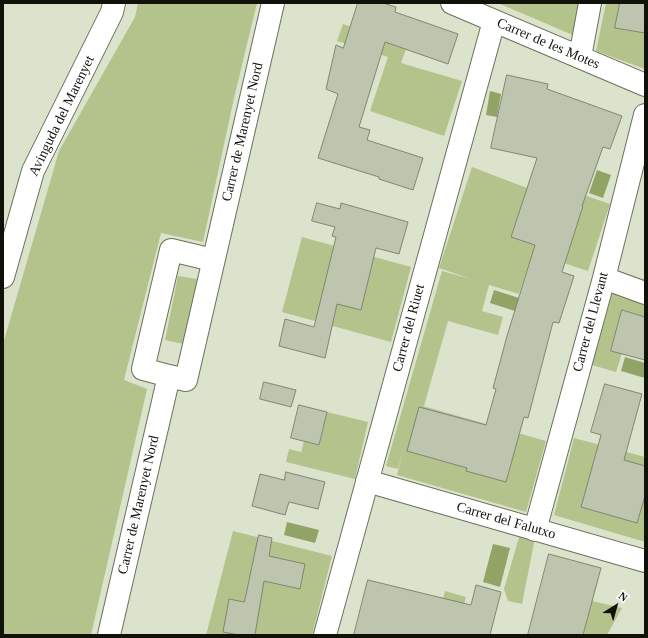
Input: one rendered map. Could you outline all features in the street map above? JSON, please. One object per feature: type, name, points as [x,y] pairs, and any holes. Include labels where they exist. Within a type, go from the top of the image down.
[{"type":"street","name":"Avinguda del Marenyet","points":[[3,278],[33,171],[112,12],[114,3]]},
{"type":"street","name":"Carrer de Marenyet Nord","points":[[213,260],[171,250],[143,369],[186,380],[273,3]]},
{"type":"street","name":"Carrer de les Motes","points":[[452,3],[645,84]]},
{"type":"street","points":[[580,57],[590,3]]},
{"type":"street","name":"Carrer del Riuet","points":[[325,635],[494,21]]},
{"type":"street","name":"Carrer del Llevant","points":[[535,530],[604,278],[645,115]]},
{"type":"street","points":[[604,278],[645,293]]},
{"type":"street","name":"Carrer de Marenyet Nord","points":[[109,635],[169,376]]},
{"type":"street","name":"Carrer del Falutxo","points":[[367,481],[645,561]]},
{"type":"shaded area","points":[[138,3],[257,3],[234,98],[203,242],[161,233],[124,380],[147,389],[91,635],[3,635],[3,344],[59,151],[135,17]]},
{"type":"shaded area","points":[[498,3],[581,3],[575,36]]},
{"type":"shaded area","points":[[606,3],[645,3],[645,69],[596,51]]},
{"type":"shaded area","points":[[343,24],[387,39],[415,24],[401,63],[462,81],[444,136],[370,111],[388,57],[337,41]]},
{"type":"shaded area","points":[[490,91],[501,94],[497,117],[486,115]]},
{"type":"shaded area","points":[[472,167],[527,188],[537,189],[554,185],[610,204],[588,271],[533,253],[519,294],[489,285],[482,311],[503,317],[498,335],[448,321],[424,406],[416,404],[546,441],[526,512],[397,475],[405,443],[398,469],[386,466],[442,271],[471,279],[439,268]]},
{"type":"shaded area","points":[[597,170],[611,175],[603,198],[589,193]]},
{"type":"shaded area","points":[[302,237],[411,267],[391,342],[282,312]]},
{"type":"shaded area","points":[[178,276],[197,279],[184,344],[165,340]]},
{"type":"shaded area","points":[[494,290],[519,298],[515,311],[490,303]]},
{"type":"shaded area","points":[[613,291],[645,300],[645,317],[622,310],[611,350],[622,353],[616,372],[592,365]]},
{"type":"shaded area","points":[[625,357],[645,363],[645,378],[621,371]]},
{"type":"shaded area","points":[[327,412],[368,422],[355,479],[286,462],[289,449],[301,452],[304,441],[319,445]]},
{"type":"shaded area","points":[[574,438],[645,457],[645,542],[554,515]]},
{"type":"shaded area","points":[[287,522],[319,530],[315,543],[284,535]]},
{"type":"shaded area","points":[[233,531],[332,556],[312,635],[206,635]]},
{"type":"shaded area","points":[[520,534],[535,538],[522,604],[508,601],[504,589]]},
{"type":"shaded area","points":[[493,544],[510,548],[500,587],[483,582]]},
{"type":"shaded area","points":[[445,591],[466,597],[456,635],[434,635]]},
{"type":"shaded area","points":[[592,601],[622,608],[607,635],[583,635]]},
{"type":"building","points":[[358,3],[383,3],[396,7],[395,12],[458,34],[448,64],[385,42],[359,127],[370,130],[367,140],[423,158],[413,190],[379,179],[379,177],[318,158],[338,94],[326,89],[336,45],[343,48]]},
{"type":"building","points":[[620,3],[645,3],[645,33],[615,28]]},
{"type":"building","points":[[507,75],[548,84],[547,89],[622,116],[610,149],[603,147],[582,206],[562,272],[574,276],[559,323],[553,322],[528,418],[524,417],[506,482],[466,471],[467,468],[407,451],[419,407],[486,425],[496,389],[493,388],[507,336],[535,245],[511,237],[537,158],[491,148]]},
{"type":"building","points":[[317,203],[340,209],[341,203],[408,222],[399,254],[376,248],[361,310],[337,304],[325,358],[279,346],[285,319],[314,327],[336,237],[332,236],[335,227],[312,221]]},
{"type":"building","points":[[622,310],[645,317],[645,360],[611,351]]},
{"type":"building","points":[[264,382],[296,390],[291,407],[260,399]]},
{"type":"building","points":[[605,384],[642,394],[624,460],[645,466],[645,496],[637,523],[581,507],[601,435],[591,432]]},
{"type":"building","points":[[299,405],[327,412],[319,445],[291,438]]},
{"type":"building","points":[[286,472],[325,482],[318,509],[289,502],[285,515],[252,506],[260,474],[284,480]]},
{"type":"building","points":[[259,535],[272,538],[269,556],[305,564],[300,589],[264,581],[255,635],[239,635],[223,632],[229,599],[244,602]]},
{"type":"building","points":[[549,554],[601,568],[583,635],[528,635]]},
{"type":"building","points":[[368,580],[471,605],[476,585],[501,592],[490,635],[354,635]]}]
